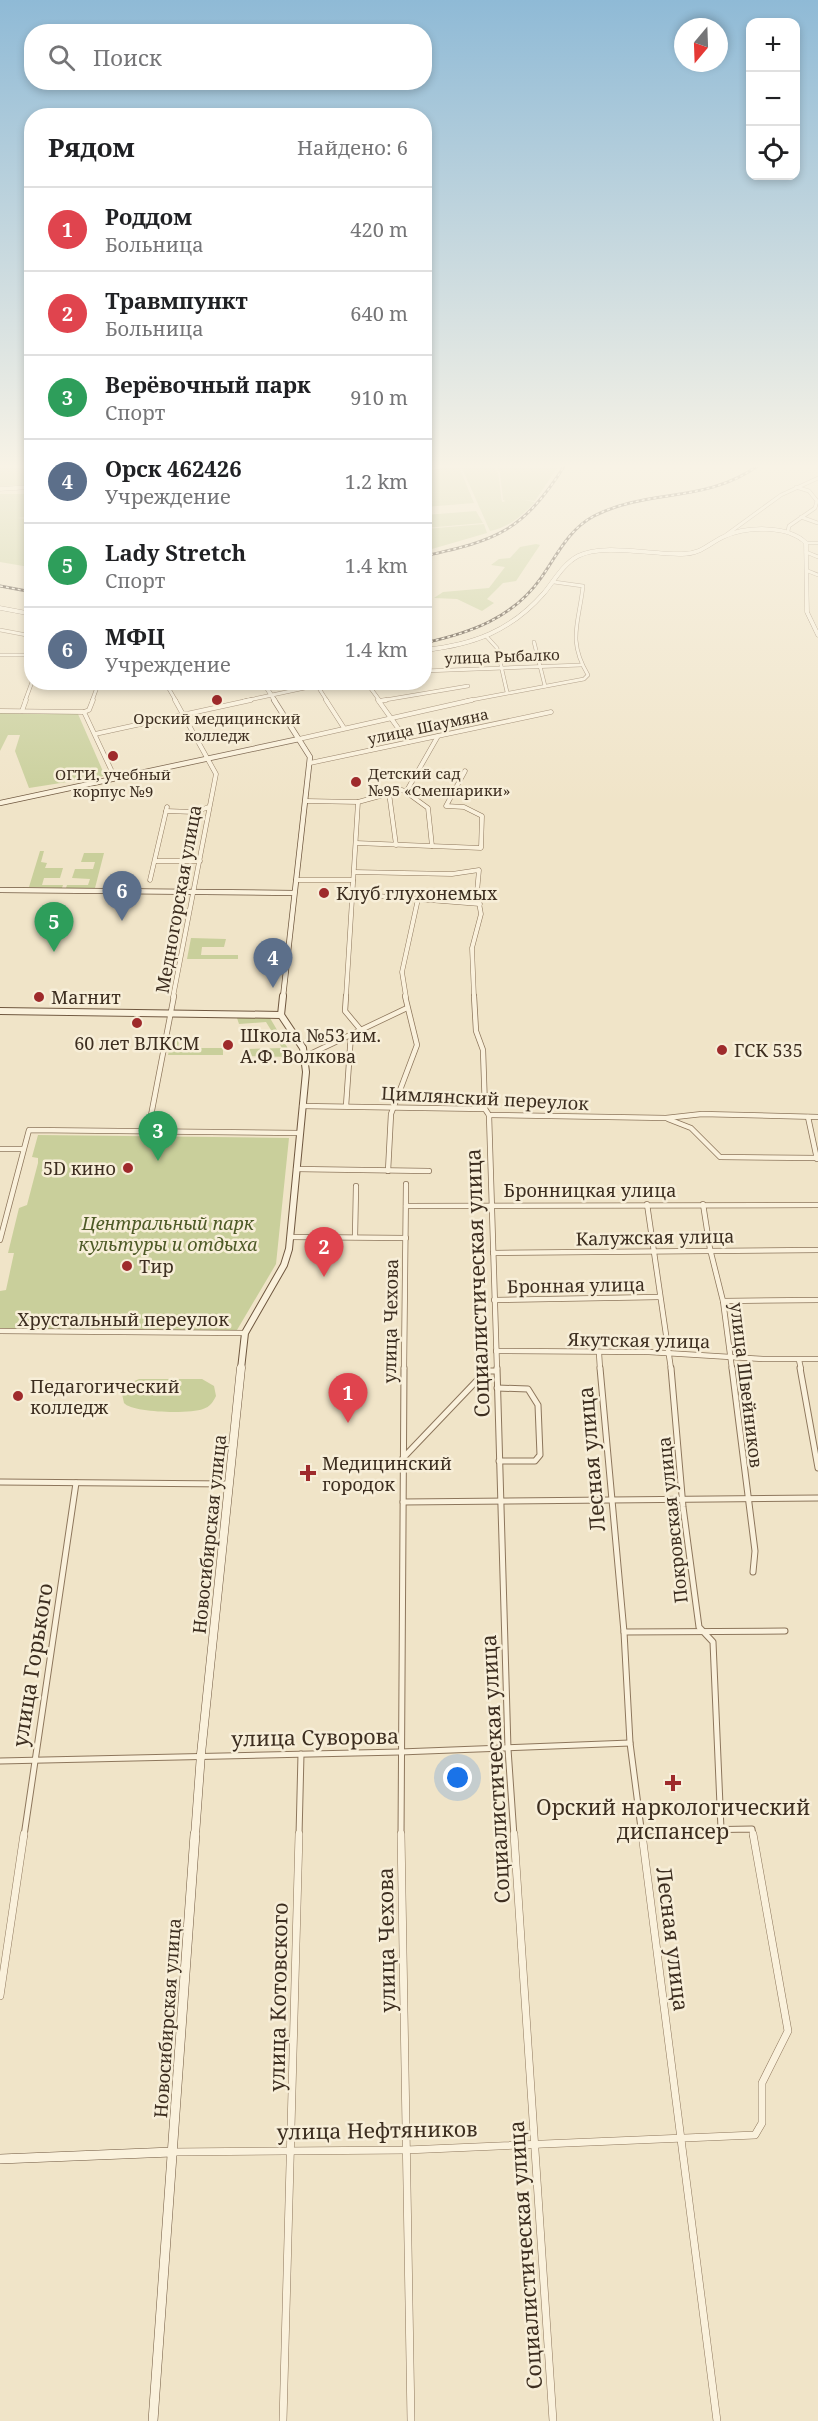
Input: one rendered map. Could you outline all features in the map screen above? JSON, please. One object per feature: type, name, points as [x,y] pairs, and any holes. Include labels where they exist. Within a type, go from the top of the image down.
[{"type":"main road","points":[[432,649],[461,645],[487,637],[522,619],[558,578]]},
{"type":"main road","points":[[808,578],[807,612],[818,635]]},
{"type":"main road","points":[[0,608],[24,612]]},
{"type":"main road","points":[[267,690],[310,757],[281,1015],[306,1056]]},
{"type":"main road","points":[[0,803],[299,739]]},
{"type":"main road","points":[[0,890],[294,893]]},
{"type":"main road","points":[[0,1011],[281,1015]]},
{"type":"main road","name":"Новосибирская улица","points":[[153,2421],[201,1754],[245,1333],[284,1265],[290,1237],[306,1056]]},
{"type":"main road","name":"улица Нефтяников","points":[[0,2159],[172,2152]]},
{"type":"street","points":[[299,739],[507,692],[584,679],[588,675],[581,665],[572,631],[583,586],[554,582]]},
{"type":"street","points":[[0,630],[24,634]]},
{"type":"street","points":[[487,637],[497,648],[507,692]]},
{"type":"street","points":[[534,642],[545,686]]},
{"type":"street","points":[[0,655],[24,655]]},
{"type":"street","name":"улица Рыбалко","points":[[432,671],[581,665]]},
{"type":"street","points":[[432,684],[436,690]]},
{"type":"street","points":[[379,701],[436,690],[468,687]]},
{"type":"street","points":[[22,711],[29,690]]},
{"type":"street","points":[[0,711],[84,712],[89,710],[96,690]]},
{"type":"street","name":"Медногорская улица","points":[[148,1131],[216,774],[170,690]]},
{"type":"street","points":[[95,734],[294,690]]},
{"type":"street","points":[[320,690],[344,728]]},
{"type":"street","points":[[371,690],[408,742]]},
{"type":"street","points":[[84,712],[115,778]]},
{"type":"street","name":"улица Шаумяна","points":[[310,763],[551,712]]},
{"type":"street","points":[[405,792],[438,736]]},
{"type":"street","points":[[356,843],[481,848],[482,816],[464,807],[446,806],[465,771]]},
{"type":"street","points":[[306,801],[358,802],[402,790],[428,808],[432,846]]},
{"type":"street","points":[[389,793],[396,844]]},
{"type":"street","points":[[358,802],[345,1011],[360,1029]]},
{"type":"street","points":[[150,880],[166,809],[194,812],[209,807]]},
{"type":"street","points":[[154,861],[200,861]]},
{"type":"street","name":"Социалистическая улица","points":[[354,872],[452,874],[479,870],[477,892],[481,914],[472,948],[476,1030],[483,1050],[492,1204],[508,1749],[553,2421]]},
{"type":"street","points":[[296,880],[353,880]]},
{"type":"street","points":[[352,894],[480,904]]},
{"type":"street","points":[[388,1171],[391,1114],[417,1045],[406,1008],[402,980],[403,960],[418,899]]},
{"type":"street","points":[[306,1056],[406,1008]]},
{"type":"street","points":[[346,1107],[351,1034]]},
{"type":"street","name":"Цимлянский переулок","points":[[302,1106],[395,1107],[666,1118],[702,1114],[818,1117]]},
{"type":"street","points":[[666,1118],[691,1128],[720,1157],[818,1159],[808,1117]]},
{"type":"street","points":[[0,1240],[29,1130],[300,1133]]},
{"type":"street","points":[[0,1149],[23,1149]]},
{"type":"street","points":[[296,1169],[429,1171]]},
{"type":"street","name":"улица Чехова","points":[[406,1184],[400,1752],[411,2421]]},
{"type":"street","points":[[355,1237],[356,1186]]},
{"type":"street","name":"Покровская улица","points":[[647,1204],[667,1352],[671,1365],[699,1627],[713,1642],[721,1829]]},
{"type":"street","name":"улица Швейников","points":[[703,1204],[710,1249],[723,1300],[755,1551],[753,1572]]},
{"type":"street","name":"Бронницкая улица","points":[[406,1206],[818,1205]]},
{"type":"street","points":[[290,1237],[406,1238]]},
{"type":"street","name":"Калужская улица","points":[[493,1253],[653,1249],[818,1250]]},
{"type":"street","name":"Бронная улица","points":[[494,1300],[659,1297]]},
{"type":"street","points":[[723,1300],[818,1300]]},
{"type":"street","name":"Хрустальный переулок","points":[[0,1331],[245,1333]]},
{"type":"street","name":"Якутская улица","points":[[496,1351],[667,1352],[729,1355],[755,1359],[818,1359]]},
{"type":"street","name":"Лесная улица","points":[[599,1353],[610,1500],[624,1632],[630,1743],[717,2421]]},
{"type":"street","points":[[799,1360],[818,1468]]},
{"type":"street","points":[[403,1458],[486,1371],[496,1371]]},
{"type":"street","points":[[497,1388],[528,1389],[538,1405],[540,1455],[535,1461],[499,1461]]},
{"type":"street","points":[[0,1482],[229,1484]]},
{"type":"street","name":"улица Горького","points":[[0,1996],[76,1483]]},
{"type":"street","points":[[403,1502],[818,1498]]},
{"type":"street","points":[[624,1632],[785,1630]]},
{"type":"street","name":"улица Суворова","points":[[0,1761],[201,1754],[508,1749],[630,1743]]},
{"type":"street","name":"улица Котовского","points":[[283,2421],[301,1754]]},
{"type":"street","points":[[642,1831],[721,1829]]},
{"type":"street","name":"улица Нефтяников","points":[[172,2152],[291,2149],[406,2150],[755,2135],[762,2123],[762,2083],[788,2031],[752,1829],[721,1829]]},
{"type":"green space","points":[[497,578],[518,578],[516,581],[503,583],[487,599],[494,603],[482,611],[457,599],[434,598],[443,592],[489,588]]},
{"type":"green space","points":[[0,713],[78,714],[105,776],[29,788],[15,751],[20,735],[8,735],[0,751]]},
{"type":"green space","points":[[40,851],[44,851],[41,862],[47,863],[45,868],[63,868],[60,878],[44,878],[42,885],[63,885],[62,888],[29,887]]},
{"type":"green space","points":[[84,853],[104,853],[95,888],[66,888],[67,885],[88,885],[90,879],[72,878],[75,869],[93,869],[95,862],[81,862]]},
{"type":"green space","points":[[191,938],[226,939],[224,947],[202,947],[201,955],[238,955],[238,959],[187,959]]},
{"type":"green space","points":[[237,1018],[270,1018],[293,1057],[241,1056],[246,1049],[282,1048],[266,1022],[239,1024]]},
{"type":"green space","points":[[172,1037],[179,1041],[178,1048],[223,1048],[223,1055],[168,1055]]},
{"type":"green space","name":"Центральный парк культуры и отдыха","points":[[38,1135],[289,1138],[276,1264],[237,1330],[0,1329],[0,1291],[6,1290],[14,1253],[8,1253],[19,1208],[27,1205],[38,1163],[38,1158],[32,1157]]},
{"type":"green space","points":[[139,1379],[202,1379],[214,1386],[216,1396],[208,1407],[196,1411],[162,1412],[138,1409],[124,1403],[122,1394],[128,1384]]},
{"type":"railway","points":[[432,641],[474,629],[504,614],[530,592],[541,578]]},
{"type":"railway","points":[[0,586],[24,590]]},
{"type":"place","name":"Орский медицинский колледж","points":[[217,700]]},
{"type":"place","name":"ОГТИ, учебный корпус №9","points":[[113,756]]},
{"type":"place","name":"Детский сад №95 «Смешарики»","points":[[356,782]]},
{"type":"place","name":"Клуб глухонемых","points":[[324,893]]},
{"type":"place","name":"МФЦ","points":[[122,921]]},
{"type":"place","name":"Lady Stretch","points":[[54,952]]},
{"type":"place","name":"Орск 462426","points":[[273,988]]},
{"type":"place","name":"Магнит","points":[[39,997]]},
{"type":"place","name":"60 лет ВЛКСМ","points":[[137,1023]]},
{"type":"place","name":"Школа №53 им. А.Ф. Волкова","points":[[228,1045]]},
{"type":"place","name":"ГСК 535","points":[[722,1050]]},
{"type":"place","name":"Верёвочный парк","points":[[158,1161]]},
{"type":"place","name":"5D кино","points":[[128,1168]]},
{"type":"place","name":"Тир","points":[[127,1266]]},
{"type":"place","name":"Травмпункт","points":[[324,1277]]},
{"type":"place","name":"Педагогический колледж","points":[[18,1396]]},
{"type":"place","name":"Роддом","points":[[348,1423]]},
{"type":"place","name":"Медицинский городок","points":[[308,1473]]},
{"type":"place","name":"Орский наркологический диспансер","points":[[673,1783]]}]
